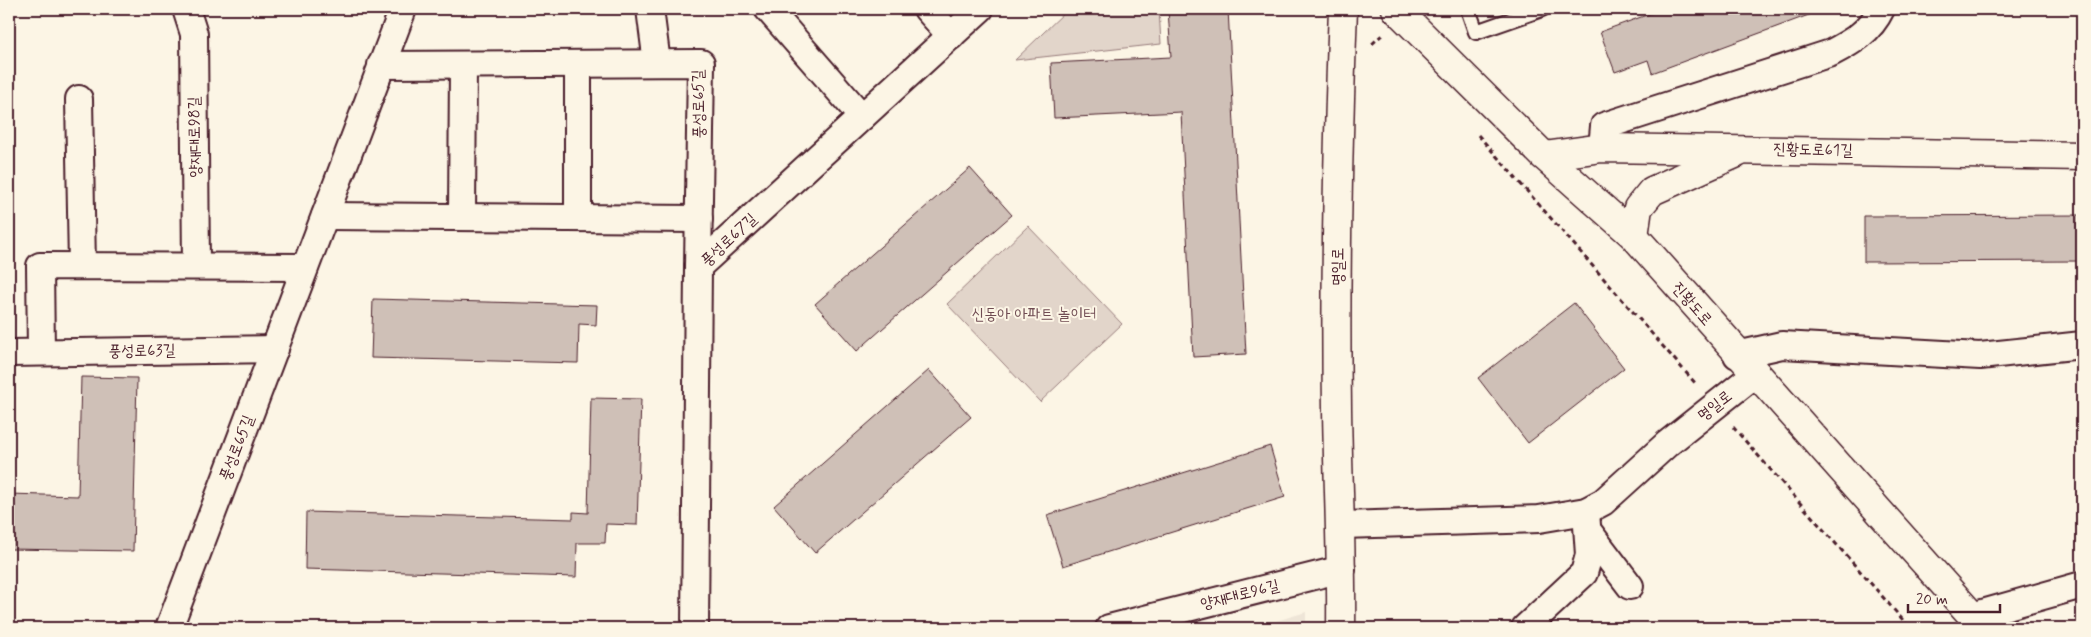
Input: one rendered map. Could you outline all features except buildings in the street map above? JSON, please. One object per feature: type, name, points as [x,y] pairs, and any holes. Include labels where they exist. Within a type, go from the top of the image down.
[{"type":"street","name":"양재대로98길","points":[[186,9],[194,34],[196,266]]},
{"type":"street","name":"풍성로65길","points":[[169,628],[402,9]]},
{"type":"street","points":[[650,9],[657,63]]},
{"type":"street","points":[[768,9],[862,117]]},
{"type":"street","points":[[927,9],[951,36]]},
{"type":"street","name":"풍성로67길","points":[[695,628],[698,267],[980,9]]},
{"type":"street","name":"명일로","points":[[1341,628],[1342,524],[1337,370],[1338,133],[1343,9]]},
{"type":"street","points":[[1602,148],[1604,126],[1831,53],[1860,38],[1881,9]]},
{"type":"street","name":"진황도로","points":[[1391,20],[1634,236],[1746,365],[1978,622],[2082,585]]},
{"type":"street","name":"풍성로65길","points":[[381,66],[701,63],[698,267]]},
{"type":"street","points":[[578,64],[578,218]]},
{"type":"street","points":[[462,217],[463,65]]},
{"type":"street","points":[[79,99],[82,266]]},
{"type":"street","name":"진황도로61길","points":[[1544,156],[1602,148],[2082,156]]},
{"type":"street","points":[[1634,236],[1638,208],[1652,191],[1747,149]]},
{"type":"street","points":[[325,216],[699,219]]},
{"type":"street","points":[[41,352],[40,266],[305,267]]},
{"type":"street","points":[[1746,365],[1782,345],[1980,356],[2082,345]]},
{"type":"street","name":"풍성로63길","points":[[9,353],[275,349]]},
{"type":"street","name":"명일로","points":[[1342,524],[1539,519],[1587,521],[1603,502],[1666,444],[1715,406],[1746,365]]},
{"type":"street","points":[[1587,521],[1630,586]]},
{"type":"street","points":[[1525,628],[1584,573],[1589,555],[1587,521]]},
{"type":"street","name":"양재대로96길","points":[[1109,628],[1342,569]]},
{"type":"lane","points":[[1468,9],[1476,32],[1542,9]]},
{"type":"path","points":[[1369,47],[1391,20]]},
{"type":"path","points":[[1472,129],[1910,628]]},
{"type":"shaded area","points":[[1306,612],[1306,628],[1253,628]]},
{"type":"green space","points":[[1068,9],[1159,9],[1161,44],[1015,60]]},
{"type":"green space","name":"신동아 아파트 놀이터","points":[[1028,226],[1122,324],[1040,402],[947,304]]}]
